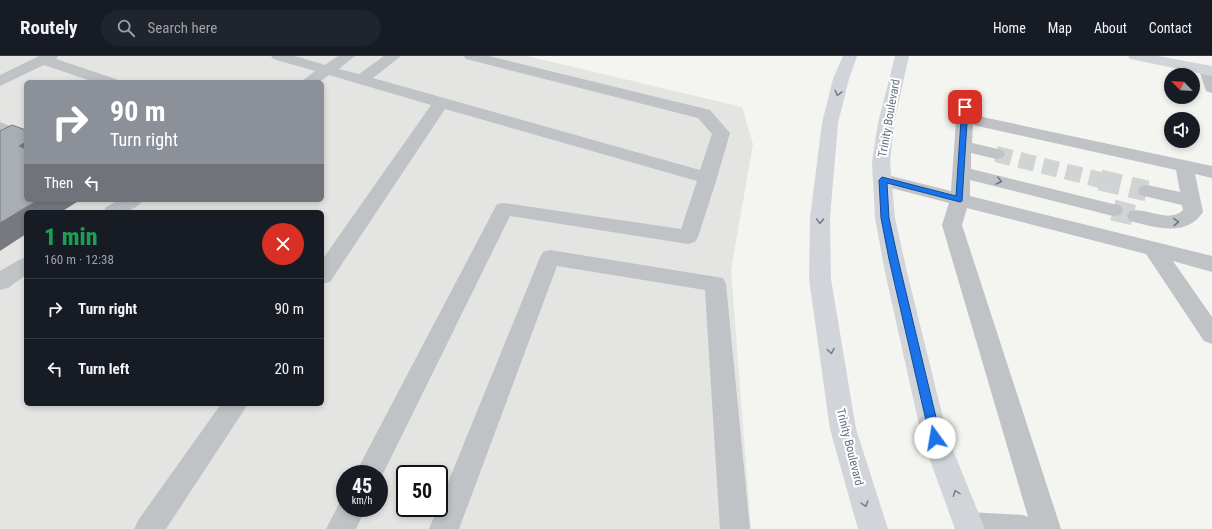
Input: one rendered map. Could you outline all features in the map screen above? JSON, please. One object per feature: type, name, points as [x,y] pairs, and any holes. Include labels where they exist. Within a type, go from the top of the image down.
[{"type":"main road","name":"Trinity Boulevard","points":[[850,56],[830,123],[820,218],[820,279],[843,429],[873,529]]},
{"type":"main road","points":[[1135,56],[1209,70]]},
{"type":"main road","name":"Trinity Boulevard","points":[[903,61],[886,122],[881,162],[885,218],[894,265],[935,438],[969,527]]},
{"type":"lane","points":[[278,56],[708,178]]},
{"type":"lane","points":[[313,80],[348,56]]},
{"type":"lane","points":[[361,80],[394,56]]},
{"type":"lane","points":[[374,465],[504,209],[688,237],[708,178],[721,133],[704,114],[471,56]]},
{"type":"lane","points":[[0,80],[47,58],[105,80]]},
{"type":"lane","points":[[1209,70],[1212,88]]},
{"type":"lane","points":[[324,273],[441,102]]},
{"type":"lane","points":[[1046,529],[952,225],[960,199],[964,113],[1212,172]]},
{"type":"lane","points":[[0,127],[24,137]]},
{"type":"lane","points":[[963,146],[996,154]]},
{"type":"lane","points":[[1138,216],[1162,222],[1183,221],[1193,212],[1184,166]]},
{"type":"lane","points":[[961,172],[1112,210]]},
{"type":"lane","points":[[882,180],[1212,264]]},
{"type":"lane","points":[[1147,191],[1191,201]]},
{"type":"lane","points":[[116,210],[130,202]]},
{"type":"lane","points":[[1153,249],[1212,335]]},
{"type":"lane","points":[[444,529],[550,257],[715,284],[735,529]]},
{"type":"lane","points":[[0,282],[24,266]]},
{"type":"lane","points":[[149,529],[234,406]]},
{"type":"lane","points":[[342,529],[348,517]]},
{"type":"lane","points":[[969,527],[1023,529]]},
{"type":"shaded area","points":[[0,56],[527,56],[742,107],[753,144],[731,270],[751,529],[0,529]]},
{"type":"building","points":[[12,125],[24,129],[24,143],[19,146],[24,148],[24,202],[35,202],[0,223],[0,131]]},
{"type":"tunnel","points":[[996,154],[1100,180]]},
{"type":"tunnel","points":[[1100,180],[1147,191]]},
{"type":"tunnel","points":[[1100,180],[1104,181]]},
{"type":"tunnel","points":[[1113,210],[1137,216]]},
{"type":"route","points":[[935,438],[893,259],[885,218],[882,180],[960,199],[965,107]]}]
